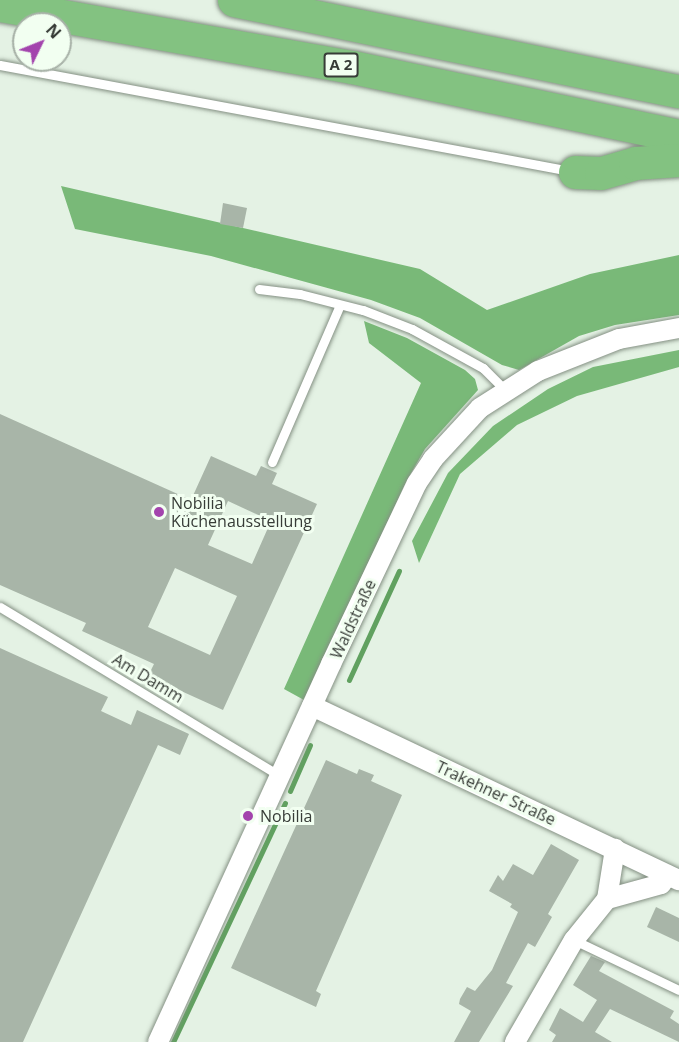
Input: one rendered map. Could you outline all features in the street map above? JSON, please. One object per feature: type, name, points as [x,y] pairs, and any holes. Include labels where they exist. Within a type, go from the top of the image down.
[{"type":"highway","points":[[234,0],[679,91]]},
{"type":"highway","name":"A 2","points":[[0,5],[352,67],[679,136]]},
{"type":"highway","points":[[575,172],[601,172],[635,163],[679,160]]},
{"type":"street","name":"Waldstraße","points":[[158,1042],[417,483],[459,428],[505,390],[587,349],[679,328]]},
{"type":"street","name":"Trakehner Straße","points":[[312,706],[674,877]]},
{"type":"street","points":[[515,1042],[574,940],[607,899],[615,849]]},
{"type":"street","points":[[607,899],[661,884],[674,877]]},
{"type":"lane","points":[[0,65],[575,172]]},
{"type":"lane","points":[[259,289],[300,294],[411,329],[483,368],[505,390]]},
{"type":"lane","points":[[272,462],[340,305]]},
{"type":"lane","name":"Am Damm","points":[[0,607],[280,776]]},
{"type":"lane","points":[[574,940],[679,990]]},
{"type":"green space","points":[[61,186],[420,269],[487,310],[590,274],[679,255],[679,315],[615,325],[579,336],[519,370],[502,365],[420,318],[371,300],[211,256],[75,229]]},
{"type":"green space","points":[[364,321],[407,338],[465,370],[475,379],[478,390],[425,449],[407,480],[304,700],[284,689],[421,383],[369,343]]},
{"type":"green space","points":[[679,350],[679,367],[577,396],[517,425],[460,474],[419,563],[412,541],[448,473],[493,426],[548,389],[593,367]]},
{"type":"building","points":[[223,203],[247,208],[243,228],[220,224]]},
{"type":"building","points":[[0,414],[191,500],[211,456],[256,476],[261,466],[277,473],[272,484],[317,504],[223,710],[148,676],[154,664],[82,631],[86,623],[0,585]],"holes":[[[228,501],[271,521],[252,564],[208,545]],[[175,568],[237,596],[210,655],[148,627]]]},
{"type":"building","points":[[0,648],[108,697],[101,711],[131,725],[137,710],[189,734],[180,755],[158,745],[23,1042],[0,1042]]},
{"type":"building","points":[[326,760],[357,774],[359,769],[374,775],[371,781],[402,795],[316,991],[321,994],[316,1007],[231,968]]},
{"type":"building","points":[[551,844],[579,860],[548,914],[552,917],[535,947],[528,943],[506,983],[513,986],[479,1042],[454,1042],[471,1011],[459,1004],[460,999],[467,987],[475,991],[492,970],[518,912],[510,907],[512,904],[489,891],[498,875],[503,881],[513,864],[533,875]]},
{"type":"building","points":[[656,907],[679,918],[679,942],[647,927]]},
{"type":"building","points":[[591,956],[605,962],[599,971],[674,1011],[670,1018],[679,1024],[679,1042],[610,1009],[595,1032],[612,1042],[552,1042],[556,1035],[549,1030],[560,1008],[583,1022],[597,1000],[573,985]]},
{"type":"waterway","points":[[349,680],[399,571]]},
{"type":"waterway","points":[[290,791],[310,745]]},
{"type":"waterway","points":[[173,1042],[285,803]]},
{"type":"place","name":"Nobilia Küchenausstellung","points":[[159,512]]},
{"type":"place","name":"Nobilia","points":[[248,816]]}]
